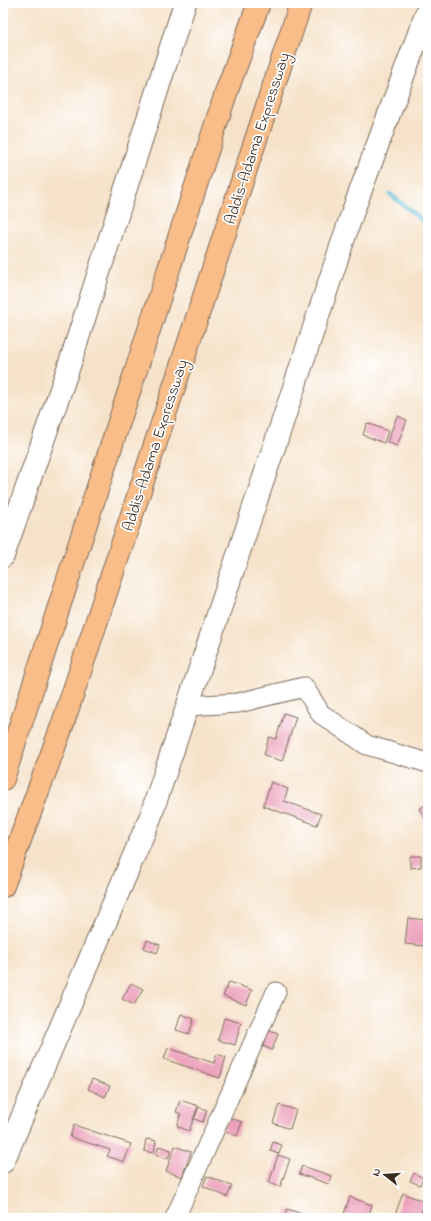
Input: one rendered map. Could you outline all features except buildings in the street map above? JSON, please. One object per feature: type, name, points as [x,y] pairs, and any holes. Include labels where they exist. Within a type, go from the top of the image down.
[{"type":"highway","points":[[3,779],[225,98],[259,3]]},
{"type":"highway","name":"Addis-Adama Expressway","points":[[3,886],[62,726],[301,3]]},
{"type":"street","points":[[3,556],[69,366],[185,3]]},
{"type":"street","points":[[3,1162],[150,818],[350,218],[428,9]]},
{"type":"street","points":[[187,706],[238,703],[304,686],[321,714],[367,745],[428,763]]},
{"type":"street","points":[[175,1218],[276,992]]},
{"type":"waterway","points":[[390,194],[428,225]]}]
